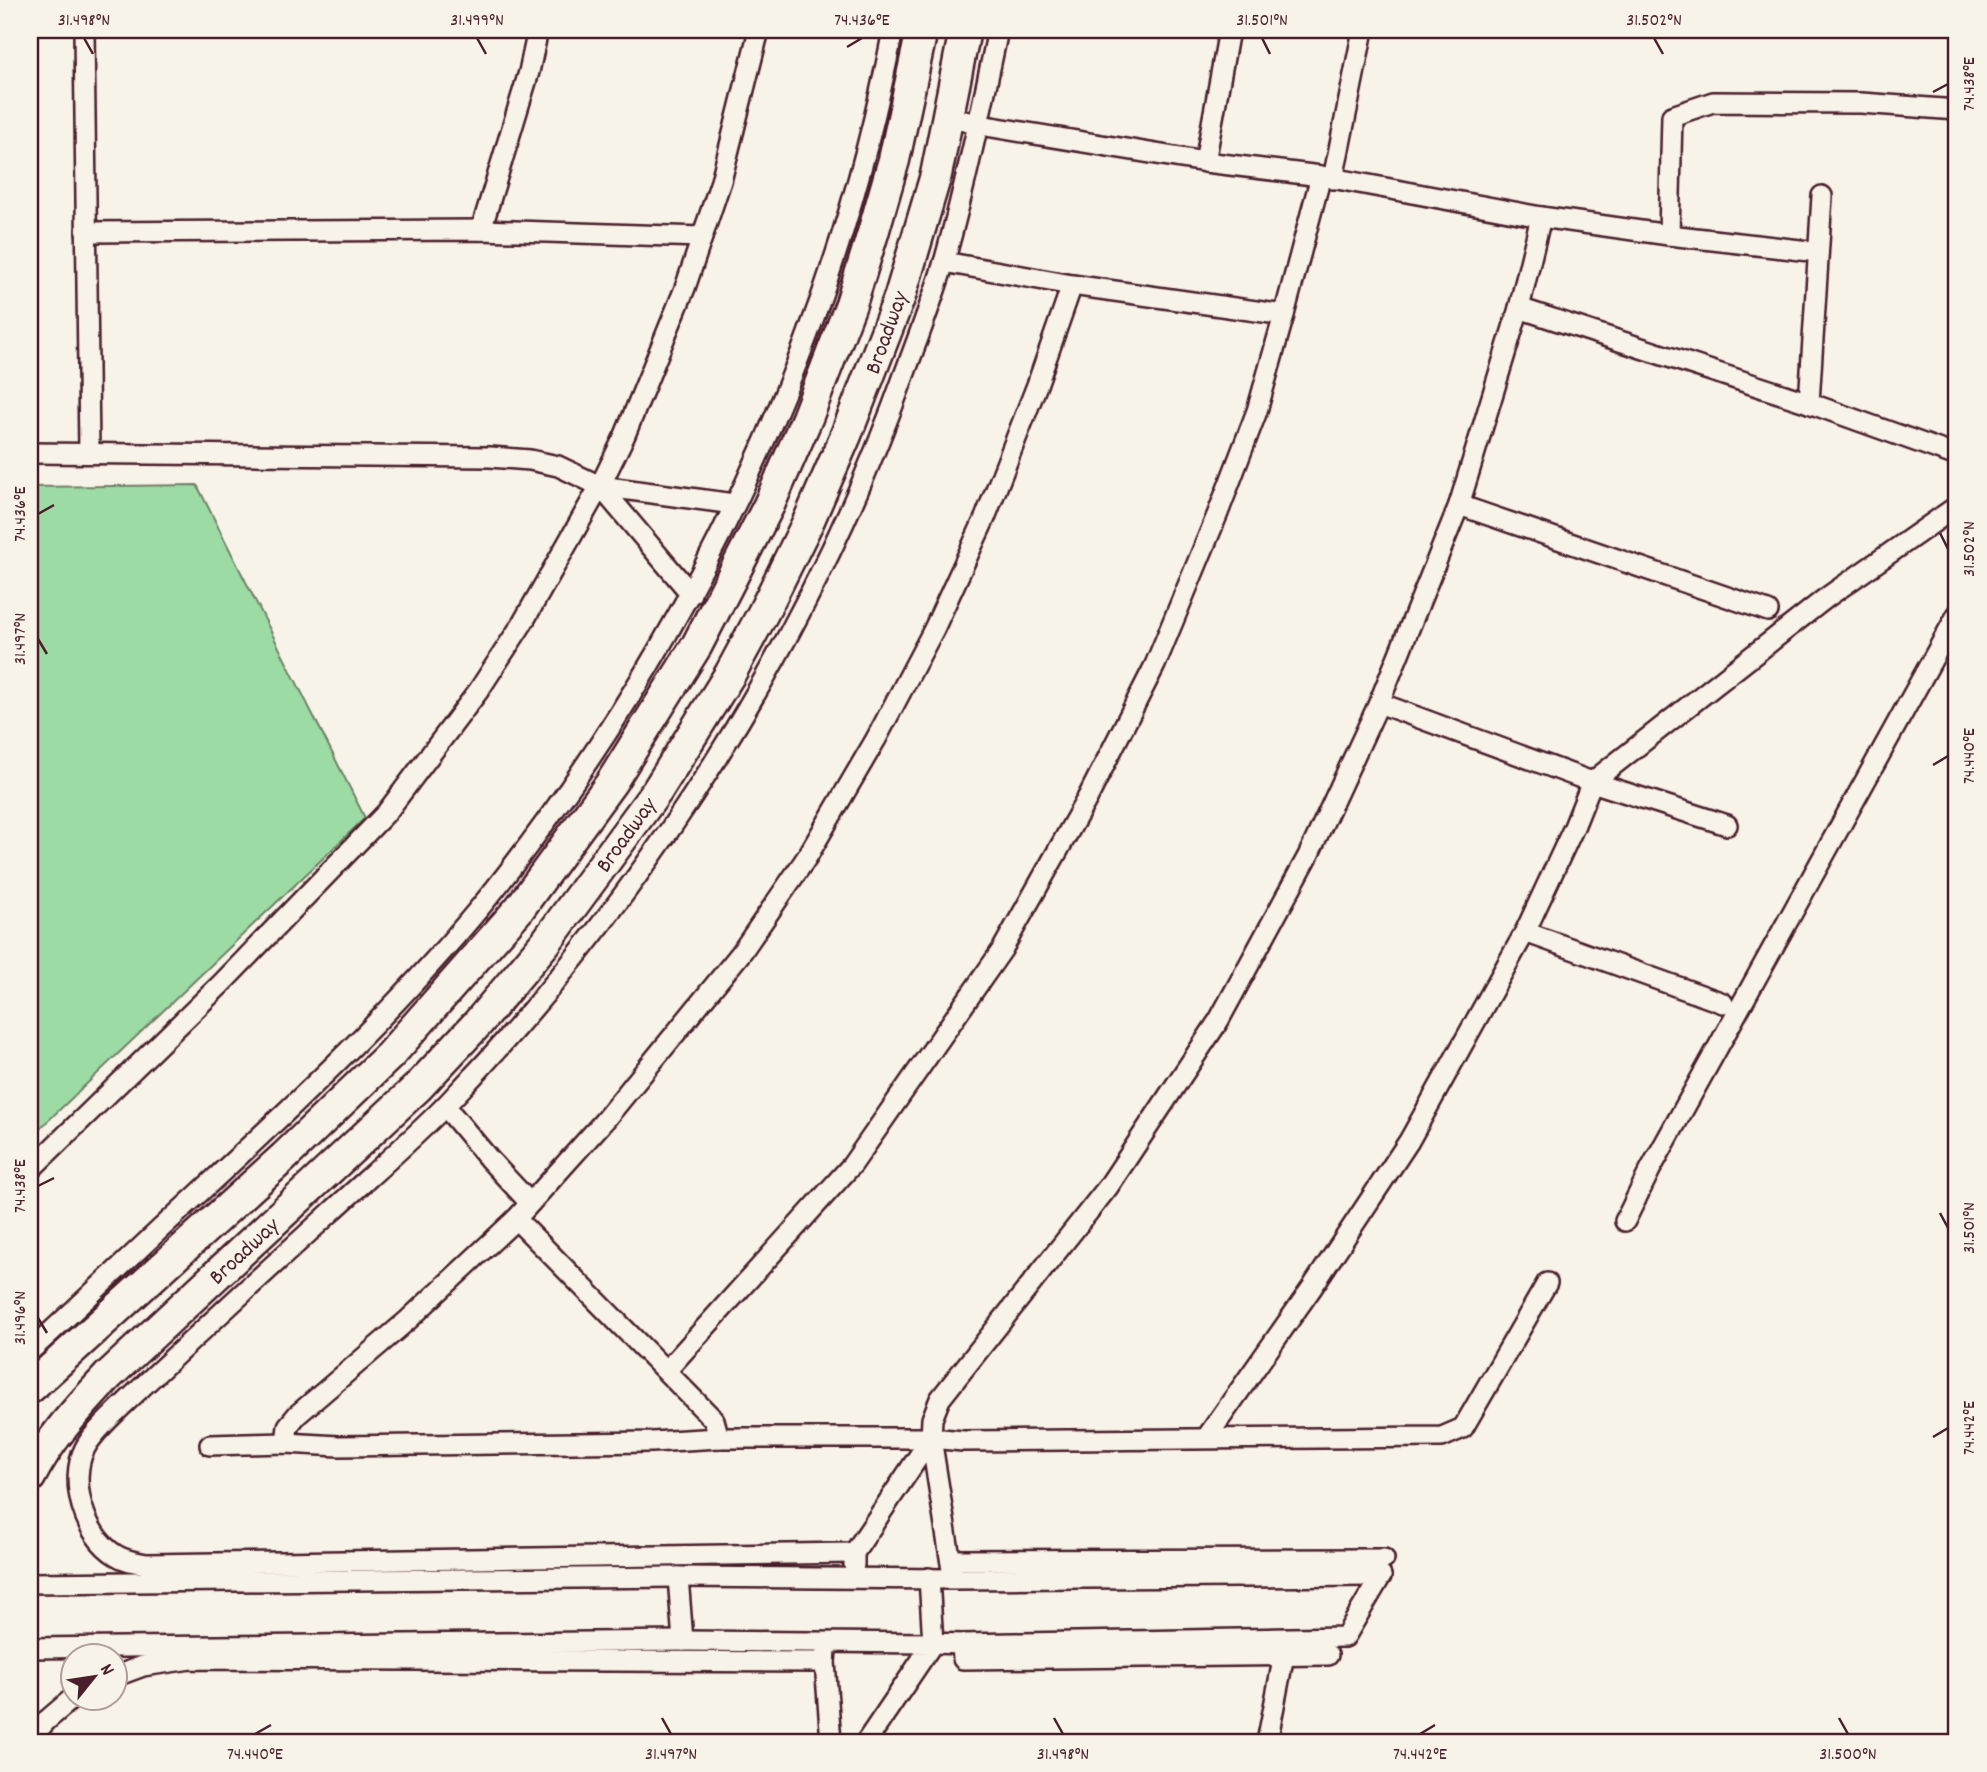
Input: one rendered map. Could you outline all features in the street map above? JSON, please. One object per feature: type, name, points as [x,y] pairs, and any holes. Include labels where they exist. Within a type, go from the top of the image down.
[{"type":"main road","name":"Broadway","points":[[30,1388],[356,1090],[412,1031],[519,909],[621,767],[697,645],[769,505],[807,418],[820,341],[852,304],[894,160],[922,30]]},
{"type":"main road","name":"Broadway","points":[[30,1477],[50,1441],[66,1420],[161,1326],[418,1087],[461,1041],[546,942],[657,791],[730,674],[763,613],[809,520],[846,435],[900,296],[936,175],[965,30]]},
{"type":"street","points":[[84,30],[89,453]]},
{"type":"street","points":[[481,230],[529,72],[538,30]]},
{"type":"street","points":[[30,1170],[222,983],[387,812],[478,690],[522,624],[600,486],[625,435],[685,288],[721,181],[759,30]]},
{"type":"street","points":[[30,1351],[320,1080],[399,999],[494,889],[572,785],[691,594],[760,451],[820,341],[835,256],[877,102],[893,30]]},
{"type":"street","points":[[855,1553],[171,1564],[128,1561],[113,1554],[90,1526],[79,1496],[78,1472],[86,1446],[114,1414],[446,1106],[552,987],[682,812],[746,710],[822,572],[886,428],[944,262],[980,125],[998,30]]},
{"type":"street","points":[[1205,162],[1229,30]]},
{"type":"street","points":[[666,1371],[852,1165],[1002,950],[1088,797],[1155,665],[1257,411],[1327,177],[1363,30]]},
{"type":"street","points":[[1669,235],[1672,116],[1713,102],[1861,103],[1957,110]]},
{"type":"street","points":[[949,117],[980,125],[1205,162],[1327,177],[1541,217],[1818,252]]},
{"type":"street","points":[[1809,404],[1822,196]]},
{"type":"street","points":[[952,1569],[932,1438],[932,1419],[940,1399],[1108,1187],[1219,1020],[1308,856],[1379,703],[1459,505],[1519,308],[1541,217]]},
{"type":"street","points":[[86,232],[481,230],[702,237]]},
{"type":"street","points":[[944,262],[1072,285],[1284,315]]},
{"type":"street","points":[[286,1443],[288,1426],[297,1415],[408,1320],[516,1219],[604,1121],[733,963],[807,857],[876,739],[934,629],[985,518],[1037,385],[1072,285]]},
{"type":"street","points":[[1519,308],[1957,456]]},
{"type":"street","points":[[30,453],[490,457],[530,460],[558,466],[600,486],[734,504]]},
{"type":"street","points":[[600,486],[691,594]]},
{"type":"street","points":[[1459,505],[1768,611]]},
{"type":"street","points":[[1207,1437],[1311,1289],[1409,1141],[1525,932],[1592,782],[1826,598],[1957,506]]},
{"type":"street","points":[[1625,1221],[1650,1170],[1957,615]]},
{"type":"street","points":[[1379,703],[1592,782],[1727,825]]},
{"type":"street","points":[[594,751],[621,767]]},
{"type":"street","points":[[657,791],[682,812]]},
{"type":"street","points":[[1525,932],[1723,1003]]},
{"type":"street","points":[[446,1106],[489,1159],[530,1203]]},
{"type":"street","points":[[516,1219],[714,1420],[719,1438]]},
{"type":"street","points":[[117,1268],[138,1290]]},
{"type":"street","points":[[209,1445],[489,1444],[719,1438],[932,1438],[962,1441],[1442,1437],[1463,1428],[1547,1283]]},
{"type":"street","points":[[161,1326],[184,1347]]},
{"type":"street","points":[[854,1578],[855,1553],[932,1438]]},
{"type":"street","points":[[30,1583],[678,1577],[929,1578],[952,1569],[1382,1567],[1345,1637],[962,1644],[683,1641],[30,1648]]},
{"type":"street","points":[[678,1577],[683,1641]]},
{"type":"street","points":[[866,1742],[933,1643],[929,1578]]},
{"type":"street","points":[[827,1642],[825,1662],[831,1742]]},
{"type":"street","points":[[962,1644],[964,1659],[1328,1655]]},
{"type":"street","points":[[1268,1742],[1284,1655]]},
{"type":"street","points":[[130,1671],[143,1666],[191,1659],[825,1662]]},
{"type":"street","points":[[30,1740],[60,1709]]},
{"type":"green space","points":[[197,485],[365,818],[30,1138],[30,487]]}]
